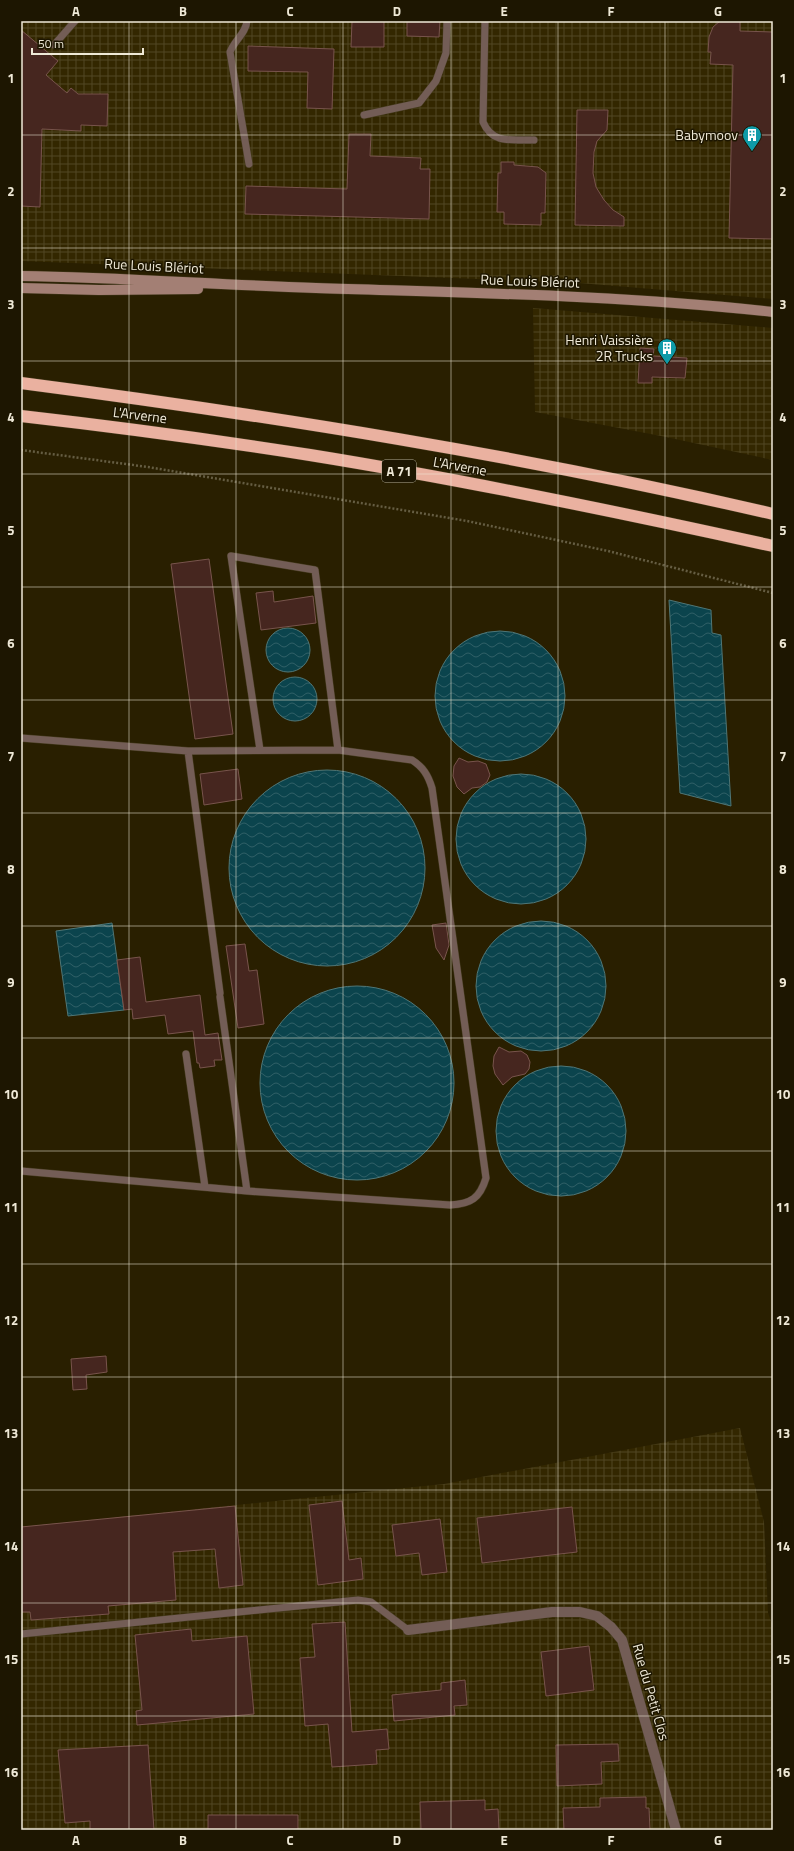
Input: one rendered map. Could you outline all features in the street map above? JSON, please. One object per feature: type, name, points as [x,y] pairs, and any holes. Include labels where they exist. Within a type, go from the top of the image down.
[{"type":"highway","name":"L'Arverne","points":[[21,383],[309,423],[432,444],[570,470],[773,514]]},
{"type":"highway","name":"L'Arverne","points":[[21,416],[143,430],[319,456],[516,492],[773,546]]},
{"type":"main road","name":"Rue Louis Blériot","points":[[21,276],[98,277],[286,287],[578,296],[689,302],[773,312]]},
{"type":"main road","name":"Rue Louis Blériot","points":[[21,288],[99,290],[286,287]]},
{"type":"street","name":"Rue du Petit Clos","points":[[408,1630],[552,1612],[580,1612],[597,1616],[611,1627],[622,1640],[676,1830]]},
{"type":"lane","points":[[54,45],[75,21]]},
{"type":"lane","points":[[248,21],[247,27],[234,42],[230,52],[249,164]]},
{"type":"lane","points":[[364,115],[419,104],[436,81],[446,53],[447,21]]},
{"type":"lane","points":[[485,21],[483,122],[487,132],[499,139],[534,140]]},
{"type":"lane","points":[[260,750],[231,556],[315,570],[338,750]]},
{"type":"lane","points":[[21,738],[188,751],[338,750],[412,760],[421,766],[428,775],[432,788],[486,1178],[482,1192],[472,1200],[462,1204],[205,1187],[21,1171]]},
{"type":"lane","points":[[188,751],[247,1190]]},
{"type":"lane","points":[[186,1054],[205,1187]]},
{"type":"lane","points":[[21,1634],[358,1600],[371,1602],[408,1630]]},
{"type":"path","points":[[21,450],[148,467],[467,521],[608,551],[773,593]]},
{"type":"shaded area","points":[[21,21],[773,21],[773,299],[579,283],[21,261]]},
{"type":"shaded area","points":[[533,308],[773,328],[773,460],[661,436],[535,412]]},
{"type":"shaded area","points":[[740,1428],[764,1522],[768,1613],[773,1626],[773,1830],[21,1830],[21,1527],[444,1484]]},
{"type":"water","points":[[669,600],[711,610],[712,633],[721,635],[731,806],[680,793]]},
{"type":"water","points":[[288,628],[300,632],[306,638],[310,650],[306,662],[300,668],[288,672],[276,668],[270,662],[266,650],[270,638],[276,632]]},
{"type":"water","points":[[500,631],[513,632],[525,636],[546,650],[560,671],[564,683],[564,709],[560,721],[546,742],[525,756],[513,760],[500,761],[487,760],[475,756],[454,742],[440,721],[436,709],[435,696],[436,683],[440,671],[454,650],[475,636],[487,632]]},
{"type":"water","points":[[295,677],[307,681],[313,687],[317,699],[313,711],[307,717],[295,721],[283,717],[277,711],[273,699],[277,687],[283,681]]},
{"type":"water","points":[[327,770],[346,772],[373,782],[389,792],[403,806],[417,831],[423,849],[425,868],[423,887],[413,914],[403,930],[389,944],[364,958],[346,964],[327,966],[308,964],[281,954],[265,944],[251,930],[237,905],[231,887],[229,868],[231,849],[241,822],[251,806],[265,792],[290,778],[308,772]]},
{"type":"water","points":[[521,774],[534,775],[546,779],[567,793],[581,814],[585,826],[585,852],[581,864],[567,885],[546,899],[534,903],[521,904],[508,903],[496,899],[475,885],[461,864],[457,852],[456,839],[457,826],[461,814],[475,793],[496,779],[508,775]]},
{"type":"water","points":[[541,921],[554,922],[566,926],[587,940],[601,961],[605,973],[605,999],[601,1011],[587,1032],[566,1046],[554,1050],[541,1051],[528,1050],[516,1046],[495,1032],[481,1011],[477,999],[476,986],[477,973],[481,961],[495,940],[516,926],[528,922]]},
{"type":"water","points":[[112,923],[124,1010],[68,1016],[56,931]]},
{"type":"water","points":[[357,986],[376,988],[403,998],[418,1008],[432,1022],[446,1046],[452,1064],[454,1083],[452,1102],[442,1129],[432,1144],[418,1158],[394,1172],[376,1178],[357,1180],[338,1178],[311,1168],[296,1158],[282,1144],[268,1120],[262,1102],[260,1083],[262,1064],[272,1037],[282,1022],[296,1008],[320,994],[338,988]]},
{"type":"water","points":[[561,1066],[574,1067],[586,1071],[607,1085],[621,1106],[625,1118],[625,1144],[621,1156],[607,1177],[586,1191],[574,1195],[561,1196],[548,1195],[536,1191],[515,1177],[501,1156],[497,1144],[496,1131],[497,1118],[501,1106],[515,1085],[536,1071],[548,1067]]},
{"type":"building","points":[[352,21],[384,21],[384,47],[351,47]]},
{"type":"building","points":[[407,21],[440,21],[439,37],[407,36]]},
{"type":"building","name":"Babymoov","points":[[720,21],[740,21],[740,31],[773,32],[773,239],[729,238],[733,65],[710,64],[711,52],[708,52],[709,37],[713,27]]},
{"type":"building","points":[[21,30],[58,61],[46,75],[67,93],[71,88],[78,94],[108,94],[107,126],[81,125],[81,131],[42,129],[40,207],[21,206]]},
{"type":"building","points":[[248,46],[334,49],[332,109],[307,108],[308,72],[248,71]]},
{"type":"building","points":[[577,110],[608,110],[607,130],[597,141],[594,152],[593,173],[596,187],[604,200],[613,210],[624,217],[624,226],[575,225]]},
{"type":"building","points":[[349,134],[371,134],[370,156],[421,158],[420,169],[430,169],[429,219],[245,214],[246,186],[347,189]]},
{"type":"building","points":[[501,162],[514,162],[514,165],[538,167],[546,173],[545,213],[541,213],[541,225],[504,224],[504,212],[497,212],[498,173],[501,173]]},
{"type":"building","name":"Henri Vaissière 2R Trucks","points":[[640,348],[654,349],[653,356],[687,358],[685,378],[652,377],[652,383],[638,383]]},
{"type":"building","points":[[209,559],[233,734],[195,739],[171,564]]},
{"type":"building","points":[[273,591],[274,602],[313,596],[316,623],[261,630],[256,593]]},
{"type":"building","points":[[459,758],[468,762],[478,761],[486,764],[490,775],[487,782],[480,787],[472,788],[464,794],[457,787],[453,776],[454,766]]},
{"type":"building","points":[[238,769],[242,799],[204,805],[200,774]]},
{"type":"building","points":[[446,923],[449,945],[444,960],[436,948],[432,925]]},
{"type":"building","points":[[245,944],[249,971],[257,970],[264,1024],[238,1028],[226,946]]},
{"type":"building","points":[[140,957],[146,1002],[200,995],[205,1035],[218,1033],[222,1060],[214,1060],[215,1066],[200,1068],[199,1063],[197,1063],[193,1031],[168,1034],[165,1015],[133,1019],[132,1009],[124,1010],[117,960]]},
{"type":"building","points":[[499,1047],[509,1052],[521,1051],[527,1055],[530,1062],[529,1069],[525,1074],[512,1077],[503,1085],[495,1074],[493,1066],[494,1056]]},
{"type":"building","points":[[106,1356],[107,1372],[86,1375],[87,1389],[73,1390],[71,1359]]},
{"type":"building","points":[[342,1501],[349,1560],[361,1558],[363,1579],[318,1585],[309,1505]]},
{"type":"building","points":[[235,1506],[243,1585],[219,1588],[215,1549],[173,1552],[176,1600],[108,1606],[109,1614],[31,1620],[30,1612],[21,1612],[21,1527]]},
{"type":"building","points":[[572,1507],[577,1552],[482,1563],[477,1518]]},
{"type":"building","points":[[440,1519],[447,1572],[422,1575],[419,1553],[396,1556],[392,1525]]},
{"type":"building","points":[[345,1622],[352,1732],[387,1729],[389,1749],[376,1750],[377,1764],[332,1767],[328,1724],[305,1726],[300,1658],[315,1657],[312,1624]]},
{"type":"building","points":[[191,1629],[192,1641],[247,1636],[254,1714],[137,1725],[136,1711],[142,1710],[135,1635]]},
{"type":"building","points":[[589,1646],[594,1690],[546,1696],[541,1652]]},
{"type":"building","points":[[465,1680],[467,1705],[454,1706],[455,1715],[394,1721],[392,1695],[441,1690],[441,1683]]},
{"type":"building","points":[[618,1744],[619,1761],[601,1762],[602,1784],[557,1786],[556,1745]]},
{"type":"building","points":[[148,1745],[154,1830],[90,1830],[90,1821],[65,1823],[58,1750]]},
{"type":"building","points":[[646,1797],[646,1808],[649,1808],[650,1830],[564,1830],[563,1808],[600,1807],[600,1798]]},
{"type":"building","points":[[485,1800],[485,1810],[498,1809],[499,1830],[421,1830],[420,1802]]},
{"type":"building","points":[[208,1815],[298,1815],[298,1830],[208,1830]]},
{"type":"place","name":"Babymoov","points":[[752,152]]},
{"type":"place","name":"Henri Vaissière 2R Trucks","points":[[667,365]]}]
